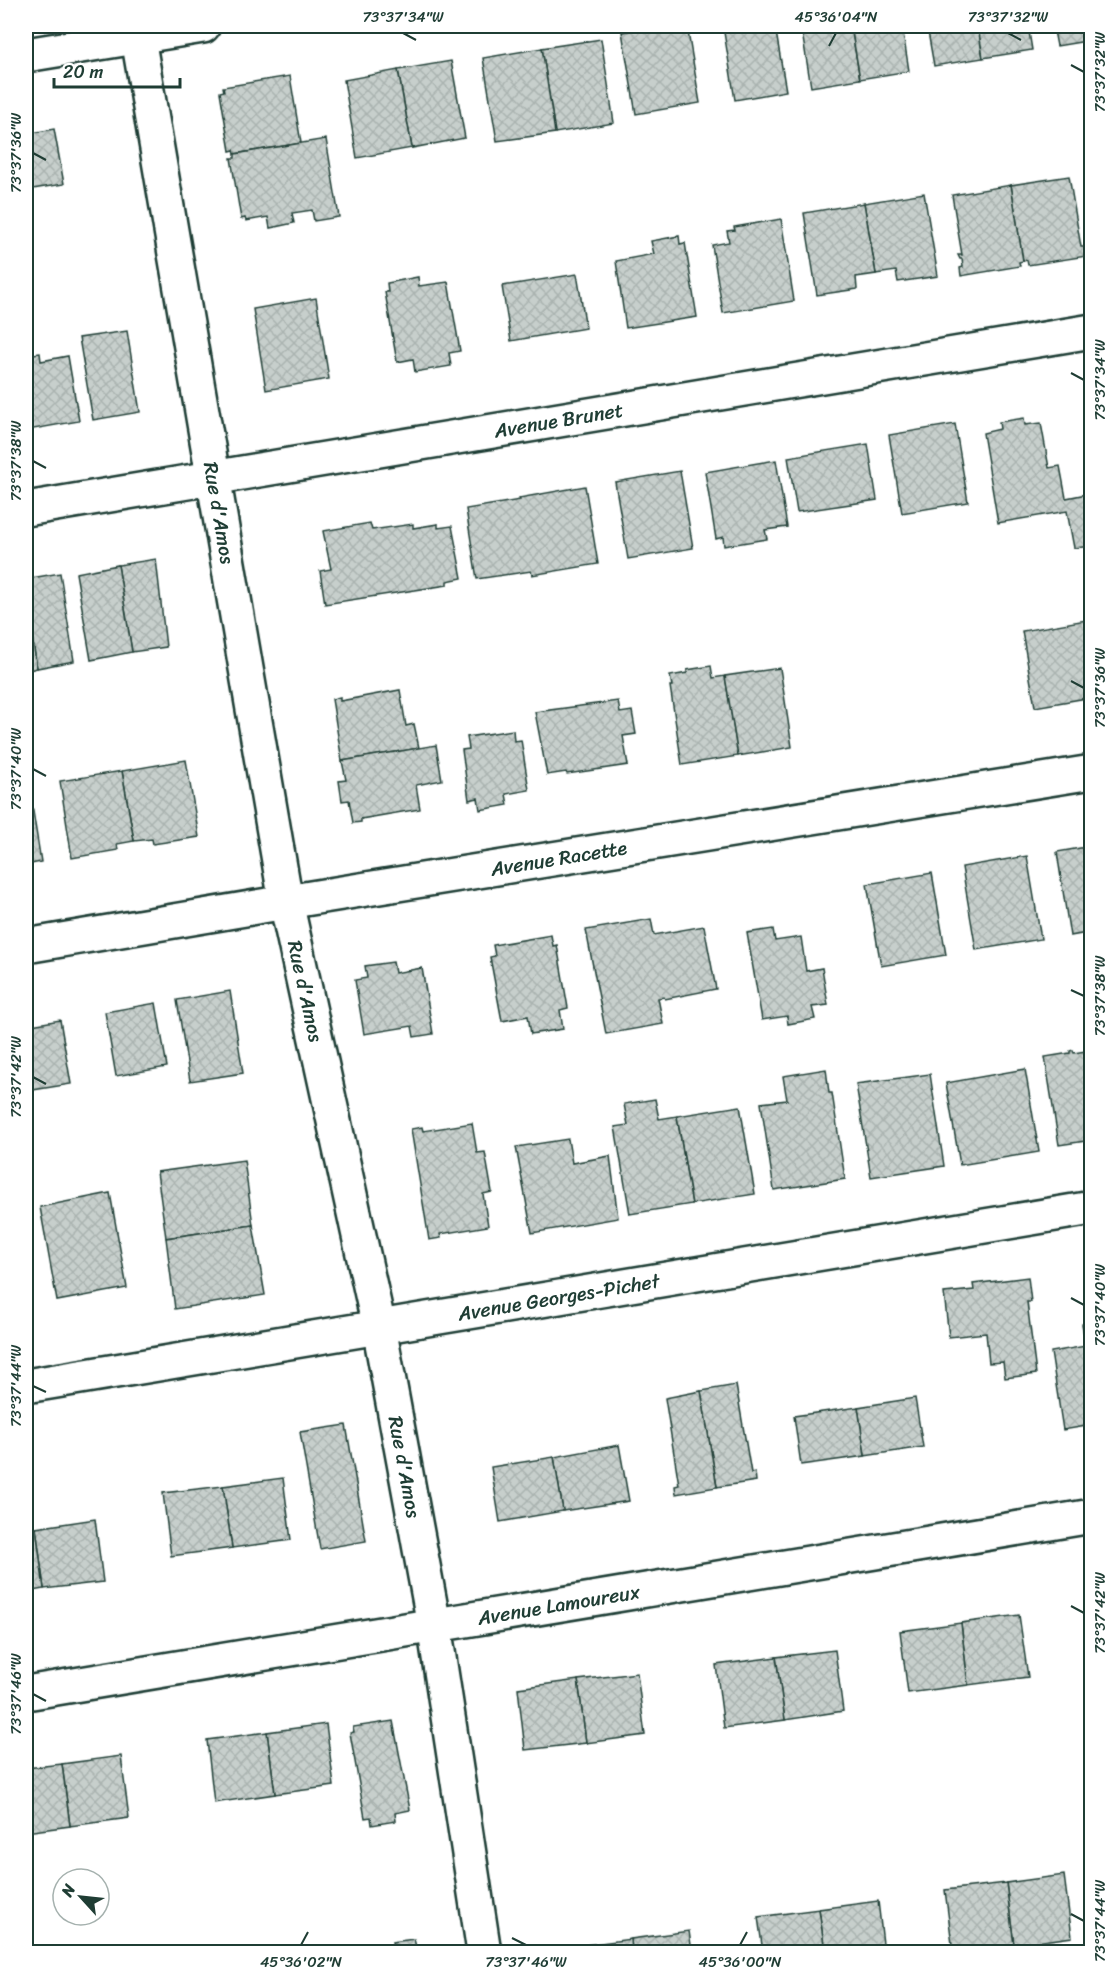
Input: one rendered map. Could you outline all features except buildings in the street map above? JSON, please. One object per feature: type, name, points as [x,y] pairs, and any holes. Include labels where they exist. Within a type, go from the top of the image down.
[{"type":"street","points":[[26,55],[137,31],[203,26]]},
{"type":"street","name":"Rue d'Amos","points":[[137,31],[286,902],[379,1327],[434,1625],[484,1953]]},
{"type":"street","name":"Avenue Brunet","points":[[26,509],[1092,331]]},
{"type":"street","name":"Avenue Racette","points":[[26,946],[1092,772]]},
{"type":"street","name":"Avenue Georges-Pichet","points":[[26,1386],[1092,1208]]},
{"type":"street","name":"Avenue Lamoureux","points":[[26,1693],[1092,1516]]}]
